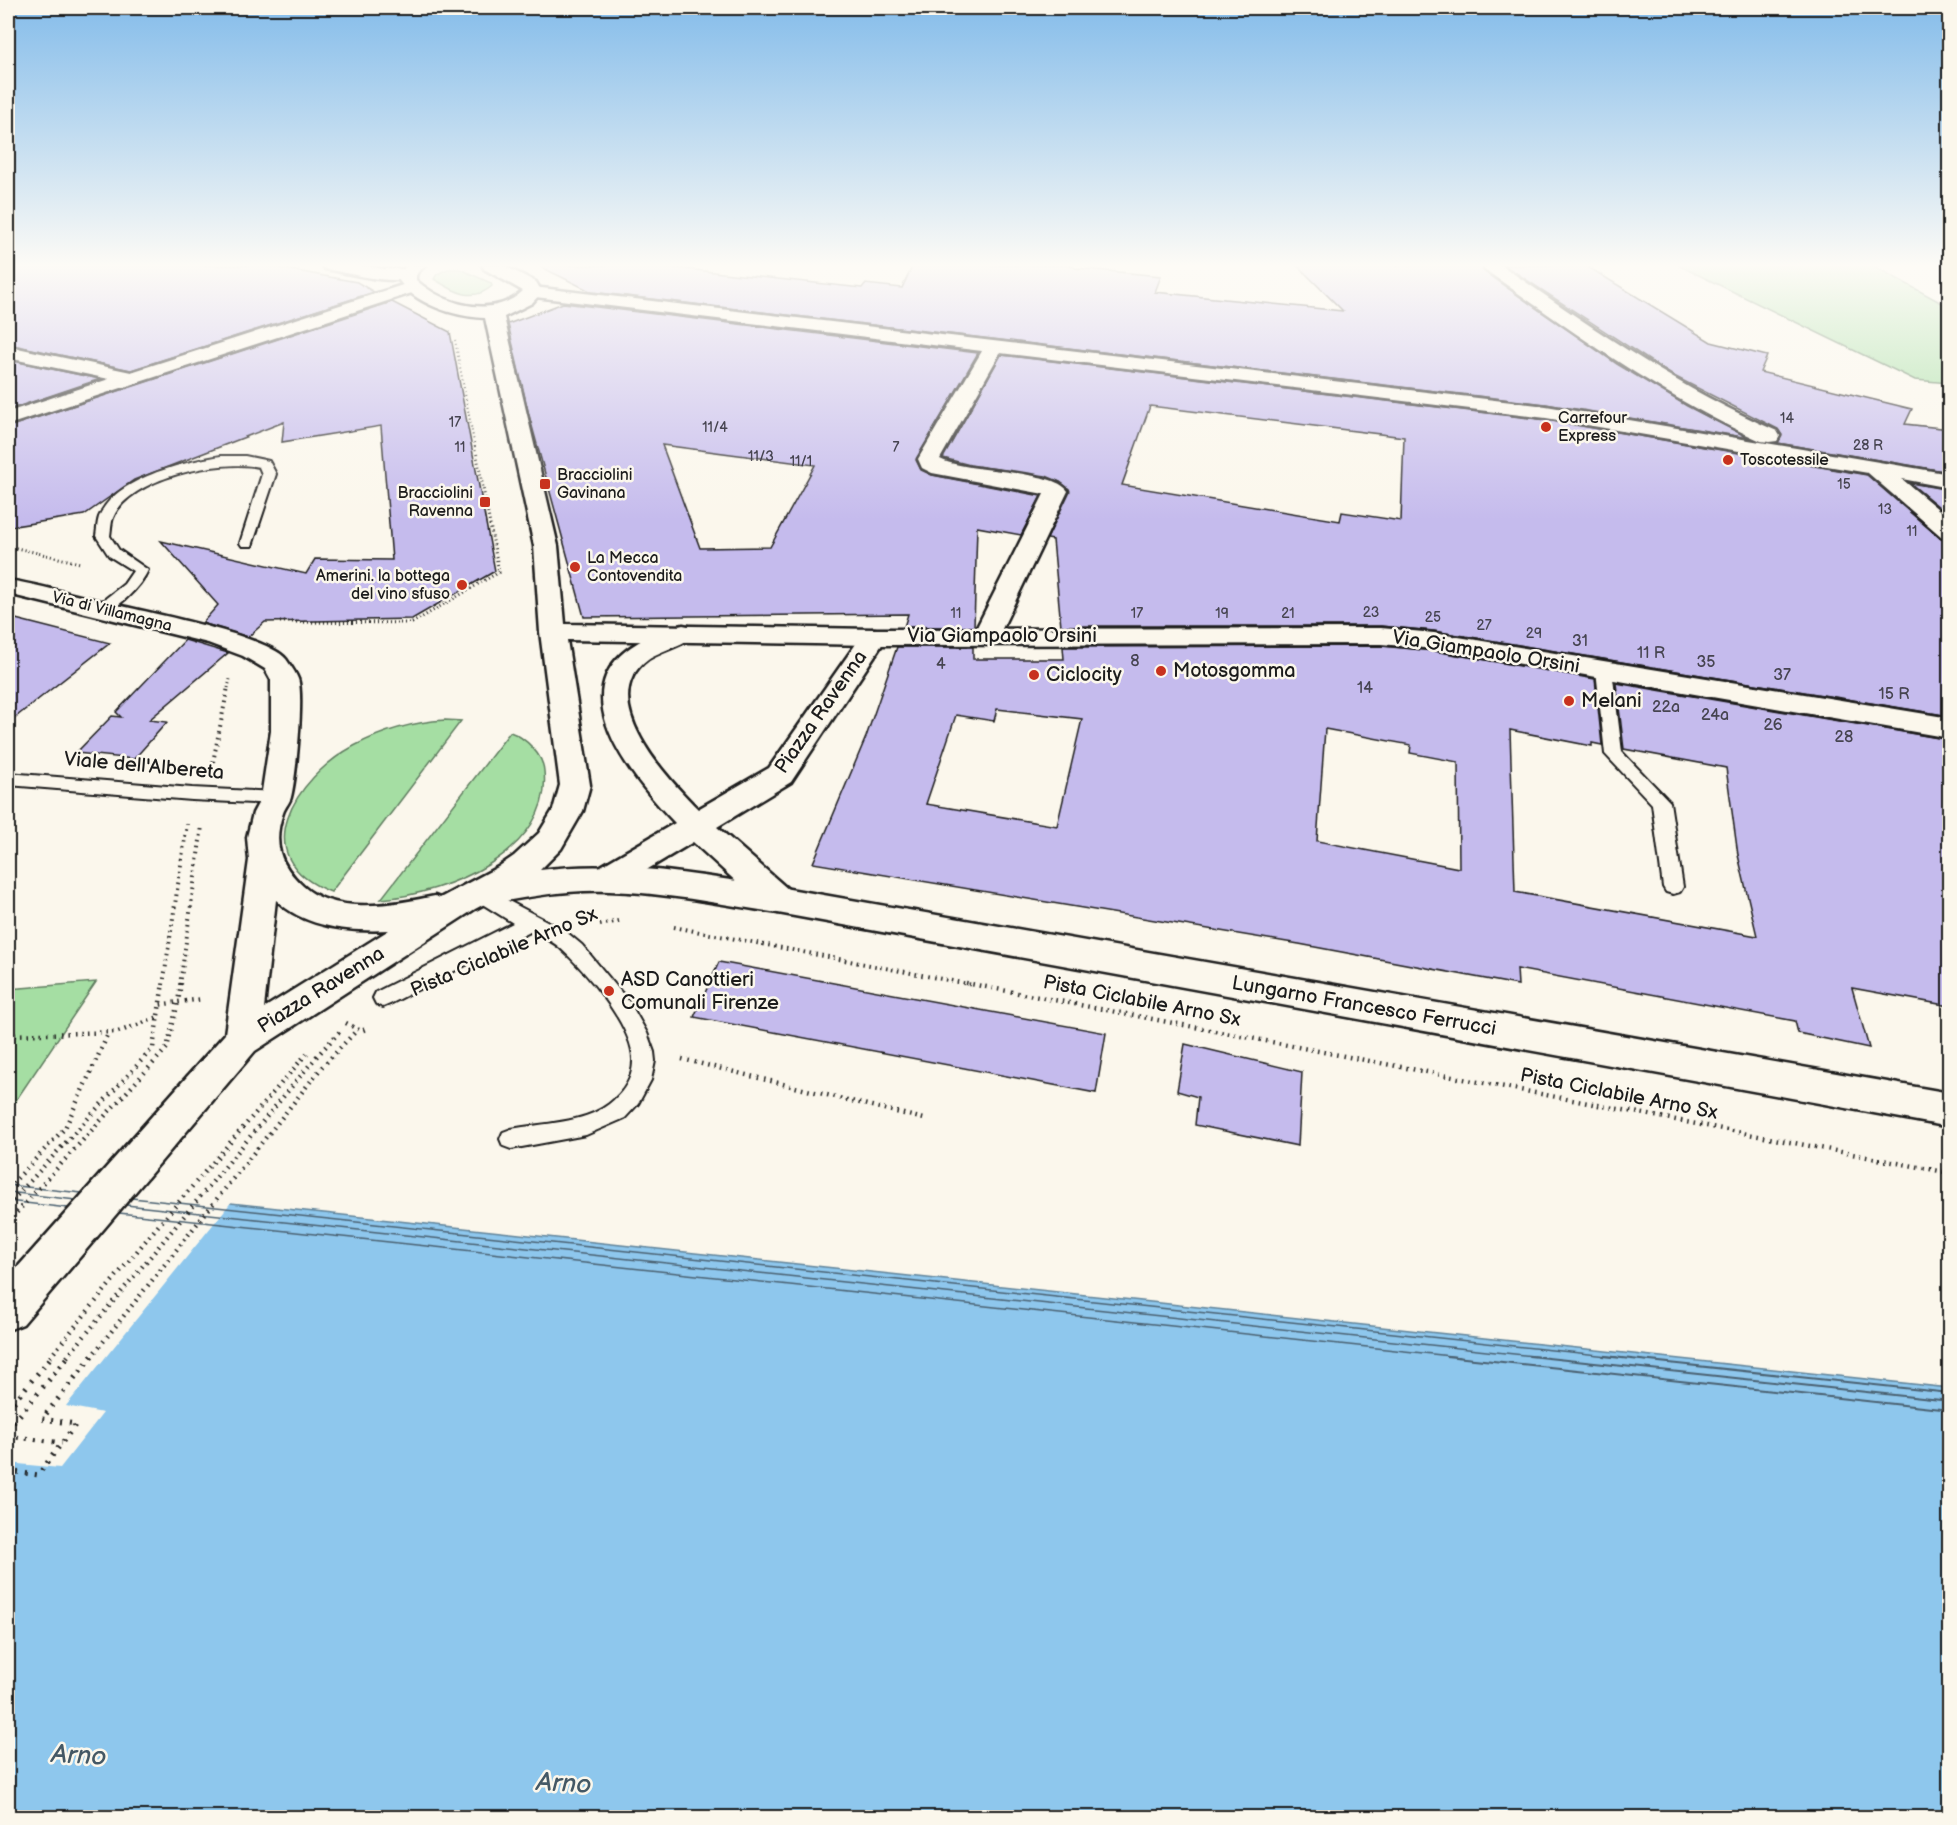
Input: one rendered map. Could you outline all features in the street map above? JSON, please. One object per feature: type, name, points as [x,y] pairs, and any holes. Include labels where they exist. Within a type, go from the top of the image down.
[{"type":"street","points":[[8,419],[208,350]]},
{"type":"street","points":[[502,350],[546,546],[553,632]]},
{"type":"street","points":[[986,635],[1057,491],[1047,486],[940,468],[930,463],[929,459],[992,350]]},
{"type":"street","points":[[1021,350],[1546,412],[1950,481]]},
{"type":"street","points":[[1613,350],[1698,403],[1774,438],[1875,468],[1950,532]]},
{"type":"street","points":[[8,352],[132,378]]},
{"type":"street","name":"Via di Villamagna","points":[[8,587],[216,637]]},
{"type":"street","name":"Piazza Ravenna","points":[[242,1040],[471,896],[525,865],[561,826],[568,811],[575,784],[574,761],[569,751],[553,632],[874,637]]},
{"type":"street","name":"Piazza Ravenna","points":[[683,633],[647,646],[630,661],[616,683],[614,701],[619,719],[635,754],[693,825],[778,900]]},
{"type":"street","name":"Via Giampaolo Orsini","points":[[874,637],[1381,636],[1434,641],[1950,728]]},
{"type":"street","name":"Piazza Ravenna","points":[[216,637],[260,654],[275,663],[284,674],[286,691],[285,731],[276,798],[263,837],[265,860],[242,1040]]},
{"type":"street","name":"Piazza Ravenna","points":[[607,878],[780,775],[874,637]]},
{"type":"street","name":"Piazza Ravenna","points":[[265,860],[278,884],[288,894],[302,903],[335,915],[401,917],[471,896],[543,882],[607,878],[665,883],[778,900]]},
{"type":"street","name":"Lungarno Francesco Ferrucci","points":[[778,900],[1950,1110]]},
{"type":"street","points":[[8,1309],[242,1040]]},
{"type":"lane","points":[[101,609],[133,583],[141,570],[114,553],[103,536],[104,520],[121,498],[157,476],[179,469],[234,459],[246,459],[264,464],[269,474],[247,543]]},
{"type":"lane","points":[[1604,670],[1614,754],[1661,802],[1673,887]]},
{"type":"lane","name":"Viale dell'Albereta","points":[[8,779],[276,798]]},
{"type":"lane","points":[[471,896],[564,939],[600,977],[643,1049],[643,1069],[633,1095],[617,1110],[606,1117],[578,1126],[511,1139]]},
{"type":"lane","points":[[383,998],[530,923]]},
{"type":"path","points":[[273,622],[412,623],[500,572],[458,350]]},
{"type":"path","points":[[8,1205],[153,1048],[159,1017],[158,1005],[200,794],[230,676]]},
{"type":"path","name":"Pista Ciclabile Arno Sx","points":[[564,939],[596,925],[626,920]]},
{"type":"path","name":"Pista Ciclabile Arno Sx","points":[[666,925],[1950,1173]]},
{"type":"path","points":[[8,1222],[167,1048],[178,1002],[158,1005]]},
{"type":"path","points":[[8,1035],[118,1032],[159,1017]]},
{"type":"path","points":[[8,1429],[317,1056],[348,1024],[361,1031],[372,1026]]},
{"type":"path","points":[[8,1471],[38,1475],[76,1424],[42,1419],[329,1060],[357,1030]]},
{"type":"path","points":[[8,1188],[65,1128],[109,1032]]},
{"type":"path","points":[[643,1049],[928,1120]]},
{"type":"path","points":[[8,1409],[153,1233],[304,1056]]},
{"type":"path","points":[[8,1436],[62,1443]]},
{"type":"green space","points":[[1854,350],[1949,350],[1949,383],[1915,380]]},
{"type":"green space","points":[[445,720],[461,721],[331,892],[305,877],[290,859],[284,839],[288,818],[298,797],[313,778],[333,760],[354,746],[376,736],[410,725]]},
{"type":"green space","points":[[510,732],[522,738],[532,747],[543,765],[542,800],[531,824],[514,846],[490,864],[464,878],[435,888],[381,899]]},
{"type":"green space","points":[[96,982],[8,1112],[8,989]]},
{"type":"water","name":"Arno","points":[[8,1179],[1949,1388],[1949,1817],[8,1818]]},
{"type":"pier","points":[[8,1176],[233,1200],[66,1406],[103,1413],[60,1468],[8,1463]]},
{"type":"building","points":[[37,350],[193,350],[131,370]]},
{"type":"building","points":[[244,350],[453,350],[495,571],[412,619],[265,622],[248,637],[202,623],[218,605],[161,541],[306,574],[315,559],[392,560],[381,426],[282,442],[284,422],[134,480],[84,515],[8,527],[8,427]]},
{"type":"building","points":[[514,350],[954,350],[978,353],[916,460],[921,470],[932,475],[1041,496],[1021,535],[977,527],[974,627],[904,627],[908,614],[584,617],[529,415]],"holes":[[[662,445],[815,465],[770,547],[700,548]]]},
{"type":"building","points":[[1087,350],[1597,350],[1687,406],[1749,438],[1546,404]]},
{"type":"building","points":[[1634,350],[1744,350],[1767,356],[1760,372],[1912,409],[1905,424],[1950,429],[1950,472],[1778,443],[1782,435],[1778,429],[1670,374]]},
{"type":"building","points":[[1001,355],[1546,420],[1867,475],[1941,539],[1950,541],[1950,716],[1434,631],[1381,626],[1061,626],[1053,540],[1047,539],[1069,489],[1046,476],[970,465],[943,458]],"holes":[[[1150,406],[1404,437],[1401,521],[1342,512],[1340,521],[1122,485]]]},
{"type":"building","points":[[8,360],[100,379],[8,410]]},
{"type":"building","points":[[1910,483],[1950,490],[1950,516]]},
{"type":"building","points":[[8,617],[110,643],[8,723]]},
{"type":"building","points":[[185,640],[228,653],[149,720],[167,722],[134,759],[76,753],[112,716],[121,717],[116,712]]},
{"type":"building","points":[[1381,646],[1434,651],[1595,679],[1602,745],[1592,743],[1592,746],[1510,730],[1515,892],[1757,936],[1738,855],[1726,768],[1624,749],[1616,683],[1950,740],[1950,1006],[1852,988],[1869,1048],[1798,1033],[1795,1021],[1517,969],[1518,985],[1299,944],[813,863],[866,737],[897,647],[973,647],[973,659],[1064,659],[1063,647]],"holes":[[[997,709],[1082,719],[1057,826],[926,804],[956,715],[994,721]],[[1325,729],[1411,745],[1410,753],[1458,762],[1459,868],[1317,841]]]},
{"type":"building","points":[[719,962],[1106,1033],[1096,1093],[694,1017]]},
{"type":"building","points":[[1185,1044],[1302,1072],[1298,1146],[1195,1125],[1198,1097],[1177,1091]]},
{"type":"place","name":"Carrefour Express","points":[[1546,427]]},
{"type":"place","name":"Toscotessile","points":[[1728,460]]},
{"type":"place","name":"Bracciolini Gavinana","points":[[545,484]]},
{"type":"place","name":"Bracciolini Ravenna","points":[[485,502]]},
{"type":"place","name":"La Mecca Contovendita","points":[[575,567]]},
{"type":"place","name":"Amerini. la bottega del vino sfuso","points":[[462,585]]},
{"type":"place","name":"Motosgomma","points":[[1161,671]]},
{"type":"place","name":"Ciclocity","points":[[1034,675]]},
{"type":"place","name":"Melani","points":[[1569,701]]},
{"type":"place","name":"ASD Canottieri Comunali Firenze","points":[[609,991]]}]
